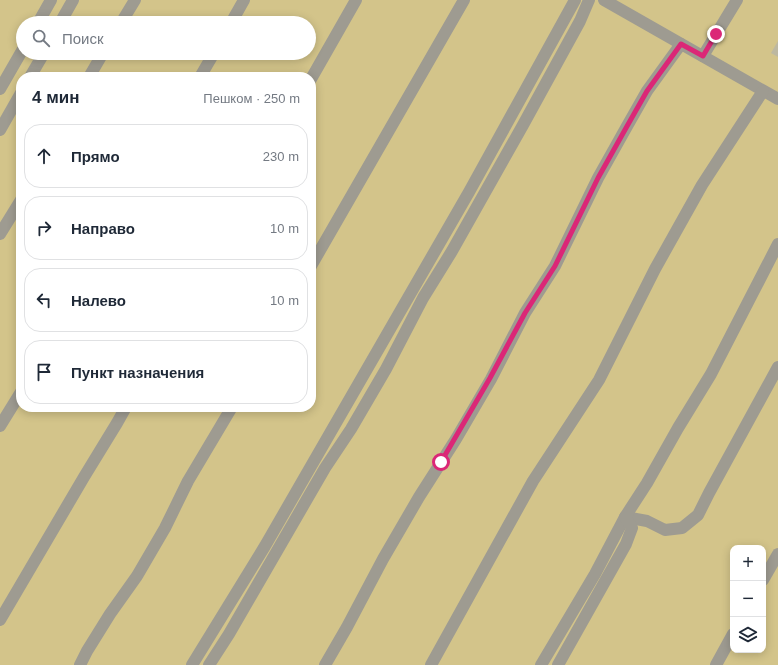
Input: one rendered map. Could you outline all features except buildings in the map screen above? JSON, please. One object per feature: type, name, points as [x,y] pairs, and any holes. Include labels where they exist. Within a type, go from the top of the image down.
[{"type":"lane","points":[[42,16],[51,0]]},
{"type":"lane","points":[[64,16],[73,0]]},
{"type":"lane","points":[[125,16],[135,0]]},
{"type":"lane","points":[[235,16],[244,0]]},
{"type":"lane","points":[[314,72],[356,0]]},
{"type":"lane","points":[[316,257],[464,0]]},
{"type":"lane","points":[[192,665],[264,546],[454,218],[575,0]]},
{"type":"lane","points":[[209,665],[229,634],[321,474],[351,429],[382,375],[423,298],[452,251],[580,22],[589,0]]},
{"type":"lane","points":[[604,0],[621,4],[681,44],[778,99]]},
{"type":"lane","points":[[703,56],[737,0]]},
{"type":"lane","points":[[325,665],[403,524],[471,412],[525,313],[555,266],[598,178],[629,122],[647,91],[681,44]]},
{"type":"lane","points":[[0,89],[17,60]]},
{"type":"lane","points":[[33,72],[40,60]]},
{"type":"lane","points":[[92,72],[99,60]]},
{"type":"lane","points":[[203,72],[210,60]]},
{"type":"lane","points":[[431,665],[533,481],[599,380],[655,269],[702,185],[763,91]]},
{"type":"lane","points":[[0,130],[16,102]]},
{"type":"lane","points":[[0,234],[16,208]]},
{"type":"lane","points":[[541,665],[595,574],[625,517],[647,483],[711,374],[778,244]]},
{"type":"lane","points":[[625,517],[647,521],[665,530],[682,528],[698,515],[712,486],[778,367]]},
{"type":"lane","points":[[0,426],[16,400]]},
{"type":"lane","points":[[0,620],[124,412]]},
{"type":"lane","points":[[80,665],[110,614],[141,569],[188,481],[229,412]]},
{"type":"lane","points":[[558,665],[626,544],[632,528],[625,517]]},
{"type":"lane","points":[[766,575],[778,554]]},
{"type":"lane","points":[[716,665],[730,639]]},
{"type":"shaded area","points":[[0,0],[778,0],[778,665],[0,665]]},
{"type":"route","points":[[441,462],[456,439],[525,313],[555,266],[598,178],[647,91],[681,44],[703,56],[716,34]]}]
